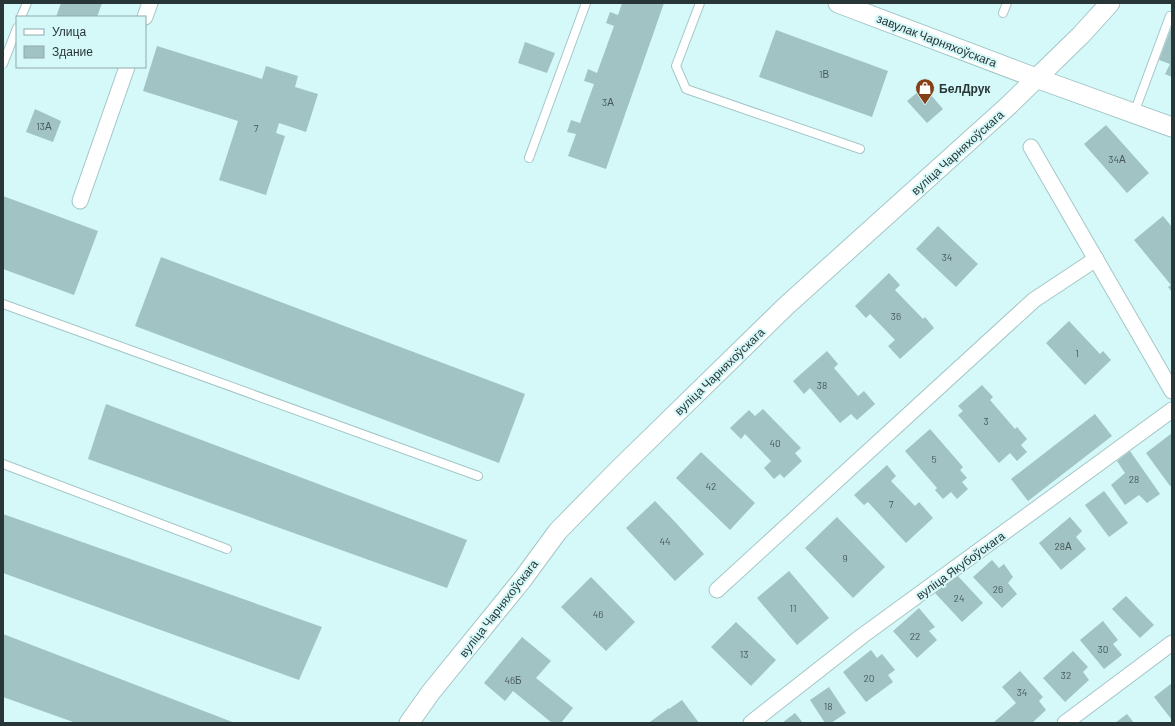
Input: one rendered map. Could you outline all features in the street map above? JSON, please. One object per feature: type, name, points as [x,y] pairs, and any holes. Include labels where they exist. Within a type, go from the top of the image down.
[{"type":"street","points":[[145,16],[150,3]]},
{"type":"street","name":"завулак Чарняхоўскага","points":[[838,3],[1036,78]]},
{"type":"street","name":"вуліца Чарняхоўскага","points":[[409,723],[431,692],[522,580],[558,531],[618,469],[786,306],[1008,106],[1081,35],[1110,3]]},
{"type":"street","points":[[80,201],[127,68]]},
{"type":"street","points":[[1036,78],[1172,127]]},
{"type":"street","points":[[1031,147],[1172,392]]},
{"type":"street","points":[[716,590],[1034,300],[1096,259]]},
{"type":"street","name":"вуліца Якубоўскага","points":[[751,723],[862,636],[1172,410]]},
{"type":"street","points":[[1065,723],[1172,643]]},
{"type":"lane","points":[[21,16],[27,3]]},
{"type":"lane","points":[[529,158],[586,3]]},
{"type":"lane","points":[[700,3],[676,66],[686,89],[860,149]]},
{"type":"lane","points":[[1003,13],[1007,3]]},
{"type":"lane","points":[[1134,113],[1170,16]]},
{"type":"lane","points":[[3,64],[16,31]]},
{"type":"lane","points":[[3,305],[478,476]]},
{"type":"lane","points":[[3,464],[227,549]]},
{"type":"building","points":[[61,3],[102,3],[97,16],[56,16]]},
{"type":"building","points":[[622,3],[664,3],[606,169],[568,156],[576,134],[567,132],[571,120],[580,123],[594,84],[584,81],[588,69],[597,73],[614,26],[606,23],[610,12],[618,15]]},
{"type":"building","points":[[1172,26],[1172,77],[1165,74],[1170,64],[1159,60]]},
{"type":"building","points":[[776,30],[888,71],[872,117],[759,77]]},
{"type":"building","points":[[525,42],[555,53],[547,73],[518,63]]},
{"type":"building","points":[[157,46],[262,79],[266,66],[298,76],[295,87],[318,94],[306,132],[279,123],[276,133],[285,136],[266,195],[219,180],[238,121],[143,91]]},
{"type":"building","name":"БелДрук","points":[[924,87],[943,109],[927,123],[907,101]]},
{"type":"building","points":[[35,109],[61,121],[53,142],[26,132]]},
{"type":"building","points":[[1106,125],[1149,173],[1127,193],[1084,144]]},
{"type":"building","points":[[3,196],[98,231],[74,295],[3,269]]},
{"type":"building","points":[[1163,216],[1172,227],[1172,292],[1168,287],[1171,285],[1134,240]]},
{"type":"building","points":[[938,226],[978,264],[956,287],[916,249]]},
{"type":"building","points":[[161,257],[525,394],[499,463],[135,326]]},
{"type":"building","points":[[889,273],[900,285],[895,290],[923,319],[925,317],[934,328],[900,359],[888,346],[895,340],[870,314],[866,318],[855,306]]},
{"type":"building","points":[[1069,321],[1100,354],[1103,351],[1111,360],[1085,385],[1046,343]]},
{"type":"building","points":[[827,351],[838,364],[834,368],[858,396],[864,391],[875,404],[857,420],[851,414],[840,423],[810,388],[804,394],[793,381]]},
{"type":"building","points":[[982,385],[993,397],[990,400],[1015,429],[1017,427],[1027,439],[1021,445],[1027,452],[1017,461],[1010,453],[999,463],[958,415],[963,411],[958,406]]},
{"type":"building","points":[[106,404],[467,540],[447,588],[88,459]]},
{"type":"building","points":[[763,409],[801,448],[795,453],[802,461],[784,478],[780,474],[774,479],[764,468],[771,461],[745,434],[741,439],[730,428],[749,410],[755,416]]},
{"type":"building","points":[[1095,414],[1112,436],[1028,501],[1011,479]]},
{"type":"building","points":[[930,429],[963,467],[960,470],[967,478],[962,482],[968,489],[957,499],[951,492],[943,499],[935,490],[937,488],[905,451]]},
{"type":"building","points":[[1172,433],[1172,485],[1170,486],[1146,453]]},
{"type":"building","points":[[1130,451],[1160,494],[1147,503],[1139,495],[1125,505],[1111,485],[1125,473],[1117,461]]},
{"type":"building","points":[[701,452],[755,503],[730,530],[676,478]]},
{"type":"building","points":[[887,465],[896,476],[891,481],[915,506],[919,502],[933,518],[906,543],[868,502],[864,505],[854,495]]},
{"type":"building","points":[[1104,491],[1128,523],[1109,537],[1085,505]]},
{"type":"building","points":[[655,501],[704,554],[675,581],[626,528]]},
{"type":"building","points":[[3,514],[322,627],[299,680],[3,573]]},
{"type":"building","points":[[837,517],[885,567],[853,598],[805,548]]},
{"type":"building","points":[[1070,517],[1082,531],[1076,537],[1086,549],[1061,570],[1039,543]]},
{"type":"building","points":[[992,560],[999,568],[1004,564],[1013,577],[1008,583],[1017,594],[1002,608],[973,577]]},
{"type":"building","points":[[789,571],[829,618],[797,645],[757,598]]},
{"type":"building","points":[[956,574],[983,603],[962,622],[935,593]]},
{"type":"building","points":[[591,577],[635,622],[606,651],[561,607]]},
{"type":"building","points":[[1126,596],[1154,625],[1140,638],[1112,609]]},
{"type":"building","points":[[919,608],[935,627],[929,631],[937,640],[917,658],[893,631]]},
{"type":"building","points":[[1103,621],[1118,640],[1113,644],[1122,655],[1104,669],[1080,640]]},
{"type":"building","points":[[736,622],[776,660],[751,686],[711,647]]},
{"type":"building","points":[[3,634],[235,723],[76,723],[3,697]]},
{"type":"building","points":[[522,637],[551,661],[536,678],[573,708],[561,723],[552,723],[513,691],[505,701],[484,683]]},
{"type":"building","points":[[871,650],[877,658],[882,654],[895,670],[888,675],[893,682],[866,702],[843,672]]},
{"type":"building","points":[[1073,651],[1088,667],[1083,672],[1089,680],[1065,702],[1043,678]]},
{"type":"building","points":[[1020,671],[1043,697],[1039,701],[1046,710],[1032,723],[993,723],[1016,703],[1002,687]]},
{"type":"building","points":[[1172,683],[1172,720],[1154,697]]},
{"type":"building","points":[[829,687],[846,713],[831,723],[825,723],[810,700]]},
{"type":"building","points":[[682,700],[699,723],[650,722],[669,708]]},
{"type":"building","points":[[795,713],[803,723],[782,723]]},
{"type":"building","points":[[1127,714],[1134,723],[1115,723]]},
{"type":"place","name":"БелДрук","points":[[925,105]]}]
